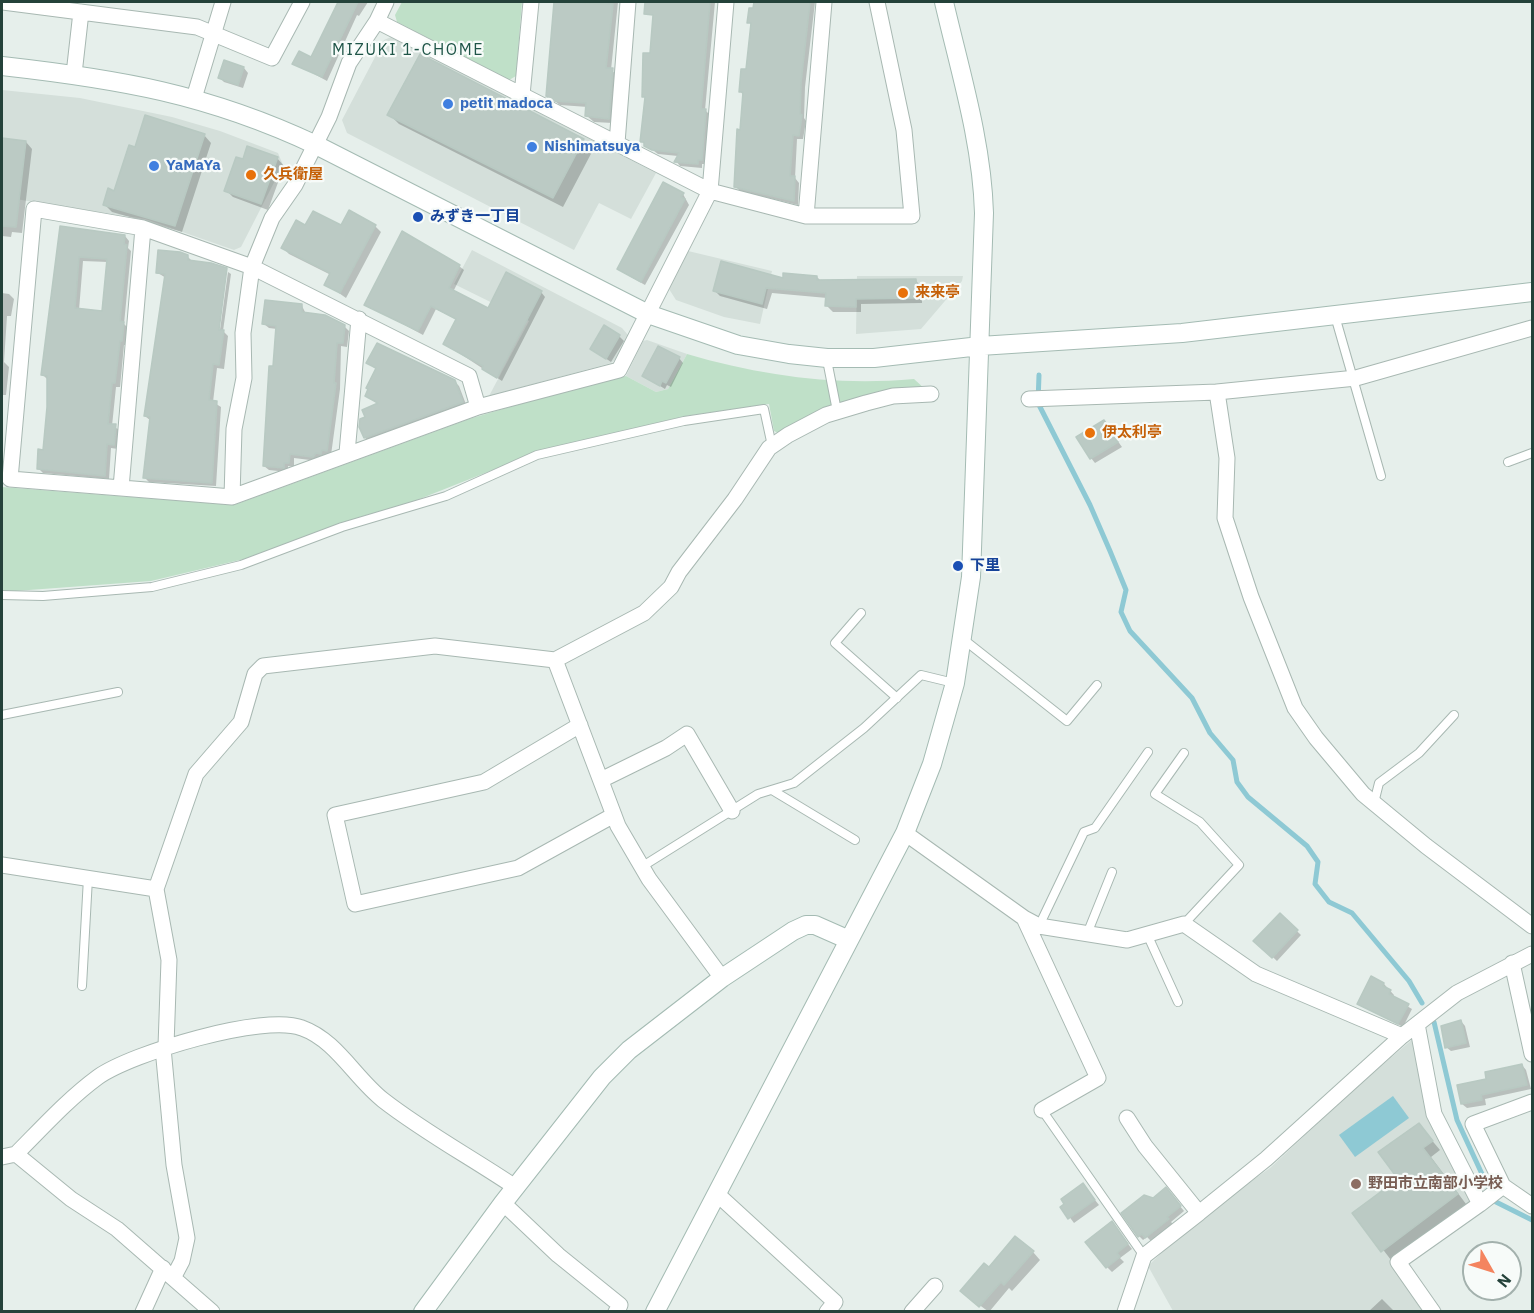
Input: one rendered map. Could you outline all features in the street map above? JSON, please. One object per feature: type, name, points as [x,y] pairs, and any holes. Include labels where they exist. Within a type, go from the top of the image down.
[{"type":"street","points":[[3,2],[81,12],[106,8],[197,27],[273,58],[302,2]]},
{"type":"street","points":[[194,98],[223,2]]},
{"type":"street","points":[[232,497],[234,429],[244,378],[243,333],[252,267],[272,218],[295,184],[316,145],[333,109],[350,63],[378,21],[386,2]]},
{"type":"street","points":[[522,95],[531,2]]},
{"type":"street","points":[[616,143],[628,2]]},
{"type":"street","points":[[478,406],[469,376],[252,267],[143,228],[34,209],[10,479],[232,497],[478,406],[619,370],[710,191],[726,2]]},
{"type":"street","points":[[806,216],[824,2]]},
{"type":"street","points":[[378,21],[710,191],[806,216],[912,216],[904,130],[877,2]]},
{"type":"street","points":[[655,1311],[905,833],[932,764],[955,683],[963,639],[975,518],[983,184],[973,128],[944,2]]},
{"type":"street","points":[[74,74],[81,12]]},
{"type":"street","points":[[2,66],[134,83],[194,98],[260,120],[316,145],[648,314],[738,345],[827,358],[897,356],[980,346],[1182,333],[1533,292]]},
{"type":"street","points":[[121,488],[143,228]]},
{"type":"street","points":[[347,453],[359,319]]},
{"type":"street","points":[[1029,399],[1216,392],[1352,378],[1533,328]]},
{"type":"street","points":[[1216,392],[1227,458],[1225,519],[1251,597],[1295,708],[1316,738],[1374,803],[1426,846],[1533,926]]},
{"type":"street","points":[[143,1311],[168,1273],[182,1261],[187,1238],[174,1165],[164,1047],[169,960],[156,889],[196,774],[241,722],[255,674],[263,666],[435,646],[555,660],[644,614],[671,587],[679,572],[772,446],[797,430],[837,411],[893,396],[931,394]]},
{"type":"street","points":[[555,660],[614,815],[649,879],[722,978]]},
{"type":"street","points":[[580,726],[484,782],[335,814],[355,904],[518,868],[614,815]]},
{"type":"street","points":[[601,780],[666,748],[687,734],[732,811]]},
{"type":"street","points":[[905,833],[1024,918],[1039,926],[1127,940],[1184,924],[1256,974],[1402,1036]]},
{"type":"street","points":[[2,865],[156,889]]},
{"type":"street","points":[[1024,918],[1098,1078],[1042,1110]]},
{"type":"street","points":[[423,1311],[515,1187],[602,1077],[659,1024],[722,978],[793,931],[806,925],[827,928],[849,940]]},
{"type":"street","points":[[1125,1311],[1144,1256],[1266,1159],[1417,1024],[1457,993],[1533,954]]},
{"type":"street","points":[[1512,963],[1533,1054]]},
{"type":"street","points":[[212,1311],[117,1229],[9,1156],[99,1076],[164,1047],[252,1026],[281,1024],[303,1028],[332,1048],[382,1100],[515,1187]]},
{"type":"street","points":[[1417,1024],[1434,1114],[1480,1204]]},
{"type":"street","points":[[1533,1102],[1473,1124],[1503,1186],[1533,1206]]},
{"type":"street","points":[[1127,1118],[1145,1146],[1199,1213]]},
{"type":"street","points":[[1433,1311],[1398,1262],[1503,1186]]},
{"type":"street","points":[[716,1193],[835,1302],[827,1311]]},
{"type":"street","points":[[503,1203],[558,1255],[620,1305],[616,1311]]},
{"type":"street","points":[[912,1311],[935,1286]]},
{"type":"lane","points":[[1335,315],[1381,476]]},
{"type":"lane","points":[[827,358],[837,411]]},
{"type":"lane","points":[[2,595],[43,596],[152,587],[241,565],[342,527],[446,496],[537,455],[684,421],[765,409],[772,446]]},
{"type":"lane","points":[[1508,462],[1533,453]]},
{"type":"lane","points":[[861,613],[835,643],[897,698]]},
{"type":"lane","points":[[963,639],[1068,721],[1097,685]]},
{"type":"lane","points":[[643,866],[758,794],[794,783],[864,728],[921,675],[955,683]]},
{"type":"lane","points":[[2,715],[118,692]]},
{"type":"lane","points":[[1374,803],[1379,783],[1419,753],[1454,715]]},
{"type":"lane","points":[[1039,926],[1084,832],[1095,828],[1148,752]]},
{"type":"lane","points":[[1184,753],[1155,794],[1200,822],[1239,865],[1184,924]]},
{"type":"lane","points":[[772,790],[855,840]]},
{"type":"lane","points":[[1088,933],[1112,872]]},
{"type":"lane","points":[[82,986],[88,878]]},
{"type":"lane","points":[[1147,934],[1178,1002]]},
{"type":"lane","points":[[1042,1110],[1144,1256]]},
{"type":"shaded area","points":[[391,37],[656,173],[631,219],[599,203],[574,250],[347,133],[342,120],[384,40]]},
{"type":"shaded area","points":[[2,90],[80,98],[172,117],[220,131],[278,153],[283,165],[241,247],[234,250],[145,219],[2,197]]},
{"type":"shaded area","points":[[472,250],[622,328],[628,335],[617,358],[611,363],[489,396],[529,321],[454,284]]},
{"type":"shaded area","points":[[688,251],[772,271],[760,324],[724,317],[676,300],[669,289]]},
{"type":"shaded area","points":[[857,276],[963,276],[962,281],[921,329],[856,334]]},
{"type":"shaded area","points":[[647,340],[687,354],[668,389],[656,392],[626,376],[643,341]]},
{"type":"shaded area","name":"野田市立南部小学校","points":[[1414,1038],[1473,1200],[1392,1261],[1429,1311],[1173,1311],[1148,1266],[1194,1221],[1270,1168],[1361,1083]]},
{"type":"green space","points":[[402,2],[522,2],[516,76],[509,80],[397,22],[395,15]]},
{"type":"green space","points":[[687,354],[743,368],[799,377],[856,381],[914,379],[925,389],[782,435],[774,431],[769,404],[686,416],[543,450],[412,502],[360,517],[244,559],[151,581],[2,592],[2,487],[234,505],[469,419],[553,394],[626,376],[656,392],[668,389]]},
{"type":"water","points":[[1393,1096],[1409,1118],[1355,1157],[1339,1135]]},
{"type":"building","points":[[338,2],[358,2],[322,77],[292,64],[299,51],[311,57]]},
{"type":"building","points":[[554,2],[613,4],[606,68],[613,68],[609,119],[585,116],[586,103],[554,101],[546,96]]},
{"type":"building","points":[[645,2],[710,2],[701,109],[706,109],[702,160],[698,160],[698,164],[674,162],[679,153],[652,150],[644,146],[644,142],[640,142],[645,97],[642,97],[643,53],[650,53],[653,15],[644,14]]},
{"type":"building","points":[[754,2],[810,2],[801,82],[800,114],[802,115],[799,136],[793,135],[790,176],[795,176],[794,201],[734,187],[737,129],[740,130],[743,92],[739,92],[741,69],[746,69],[751,23],[747,23],[749,8],[753,8]]},
{"type":"building","points":[[420,54],[584,139],[553,198],[387,115]]},
{"type":"building","points":[[224,60],[244,67],[238,85],[218,78]]},
{"type":"building","points":[[145,115],[205,134],[175,226],[103,205],[108,188],[114,191],[129,145],[135,147]]},
{"type":"building","points":[[2,138],[26,141],[16,227],[2,226]]},
{"type":"building","name":"久兵衛屋","points":[[247,146],[278,157],[261,204],[224,191],[236,157],[243,159]]},
{"type":"building","points":[[663,182],[684,193],[681,197],[685,199],[641,282],[617,269]]},
{"type":"building","points":[[349,210],[376,225],[340,293],[324,285],[330,273],[281,248],[296,220],[305,225],[313,211],[341,225]]},
{"type":"building","points":[[60,226],[125,235],[124,244],[127,245],[120,321],[124,322],[115,383],[112,383],[108,424],[116,424],[114,445],[107,444],[105,476],[37,469],[38,449],[43,450],[47,407],[47,376],[41,375]],"holes":[[[79,257],[107,259],[102,311],[75,308]]]},
{"type":"building","points":[[402,231],[460,265],[449,288],[488,308],[506,272],[542,291],[497,378],[482,369],[483,366],[443,344],[456,319],[431,306],[418,331],[364,305]]},
{"type":"building","points":[[158,250],[180,252],[188,255],[188,260],[227,268],[219,330],[224,330],[219,365],[213,364],[209,400],[217,401],[212,483],[143,478],[150,417],[144,416],[165,274],[156,273]]},
{"type":"building","points":[[721,261],[783,278],[783,273],[817,276],[817,280],[916,279],[917,298],[856,299],[856,307],[825,306],[826,293],[766,288],[762,304],[713,291]]},
{"type":"building","points":[[265,300],[302,304],[302,312],[325,315],[345,325],[343,343],[337,343],[334,383],[336,383],[327,451],[322,450],[321,454],[316,453],[313,457],[290,454],[289,463],[284,463],[284,468],[263,466],[269,366],[273,366],[276,326],[262,324]]},
{"type":"building","points":[[604,325],[620,335],[606,359],[590,349]]},
{"type":"building","points":[[377,343],[455,380],[463,402],[364,438],[359,427],[360,419],[365,417],[362,410],[378,403],[365,396],[368,389],[366,388],[376,368],[366,363]]},
{"type":"building","points":[[658,346],[680,357],[666,383],[662,381],[660,386],[642,376]]},
{"type":"building","points":[[1104,420],[1118,442],[1090,459],[1076,437]]},
{"type":"building","points":[[1280,913],[1298,930],[1272,958],[1253,941]]},
{"type":"building","points":[[1371,976],[1391,990],[1389,994],[1409,1004],[1398,1024],[1357,1004]]},
{"type":"building","points":[[1461,1020],[1466,1043],[1445,1048],[1441,1026]]},
{"type":"building","points":[[1522,1064],[1527,1085],[1481,1095],[1482,1100],[1461,1104],[1457,1085],[1486,1079],[1485,1072]]},
{"type":"building","points":[[1419,1123],[1433,1141],[1423,1148],[1458,1194],[1381,1252],[1352,1213],[1398,1179],[1378,1152]]},
{"type":"building","points":[[1083,1183],[1095,1200],[1068,1219],[1060,1207],[1064,1204],[1061,1199]]},
{"type":"building","points":[[1166,1187],[1181,1206],[1145,1238],[1142,1234],[1138,1237],[1121,1213],[1144,1195],[1153,1198]]},
{"type":"building","points":[[1112,1221],[1128,1244],[1117,1253],[1120,1257],[1106,1268],[1085,1242]]},
{"type":"building","points":[[1015,1236],[1034,1251],[1004,1285],[1001,1282],[979,1307],[960,1291],[984,1263],[989,1267]]},
{"type":"waterway","points":[[1039,375],[1038,403],[1090,505],[1126,590],[1121,612],[1130,631],[1192,698],[1210,733],[1233,760],[1237,782],[1248,797],[1307,846],[1318,862],[1315,884],[1329,902],[1352,913],[1409,981],[1422,1003]]},
{"type":"waterway","points":[[1434,1022],[1457,1120],[1488,1187]]},
{"type":"waterway","points":[[1496,1202],[1532,1220]]},
{"type":"place","name":"petit madoca","points":[[448,104]]},
{"type":"place","name":"Nishimatsuya","points":[[532,147]]},
{"type":"place","name":"YaMaYa","points":[[154,166]]},
{"type":"place","name":"久兵衛屋","points":[[251,175]]},
{"type":"place","name":"みずき一丁目","points":[[418,217]]},
{"type":"place","name":"来来亭","points":[[903,293]]},
{"type":"place","name":"伊太利亭","points":[[1090,433]]},
{"type":"place","name":"下里","points":[[958,566]]},
{"type":"place","name":"野田市立南部小学校","points":[[1356,1184]]},
{"type":"district","name":"MIZUKI 1-CHOME","points":[[408,50]]}]
